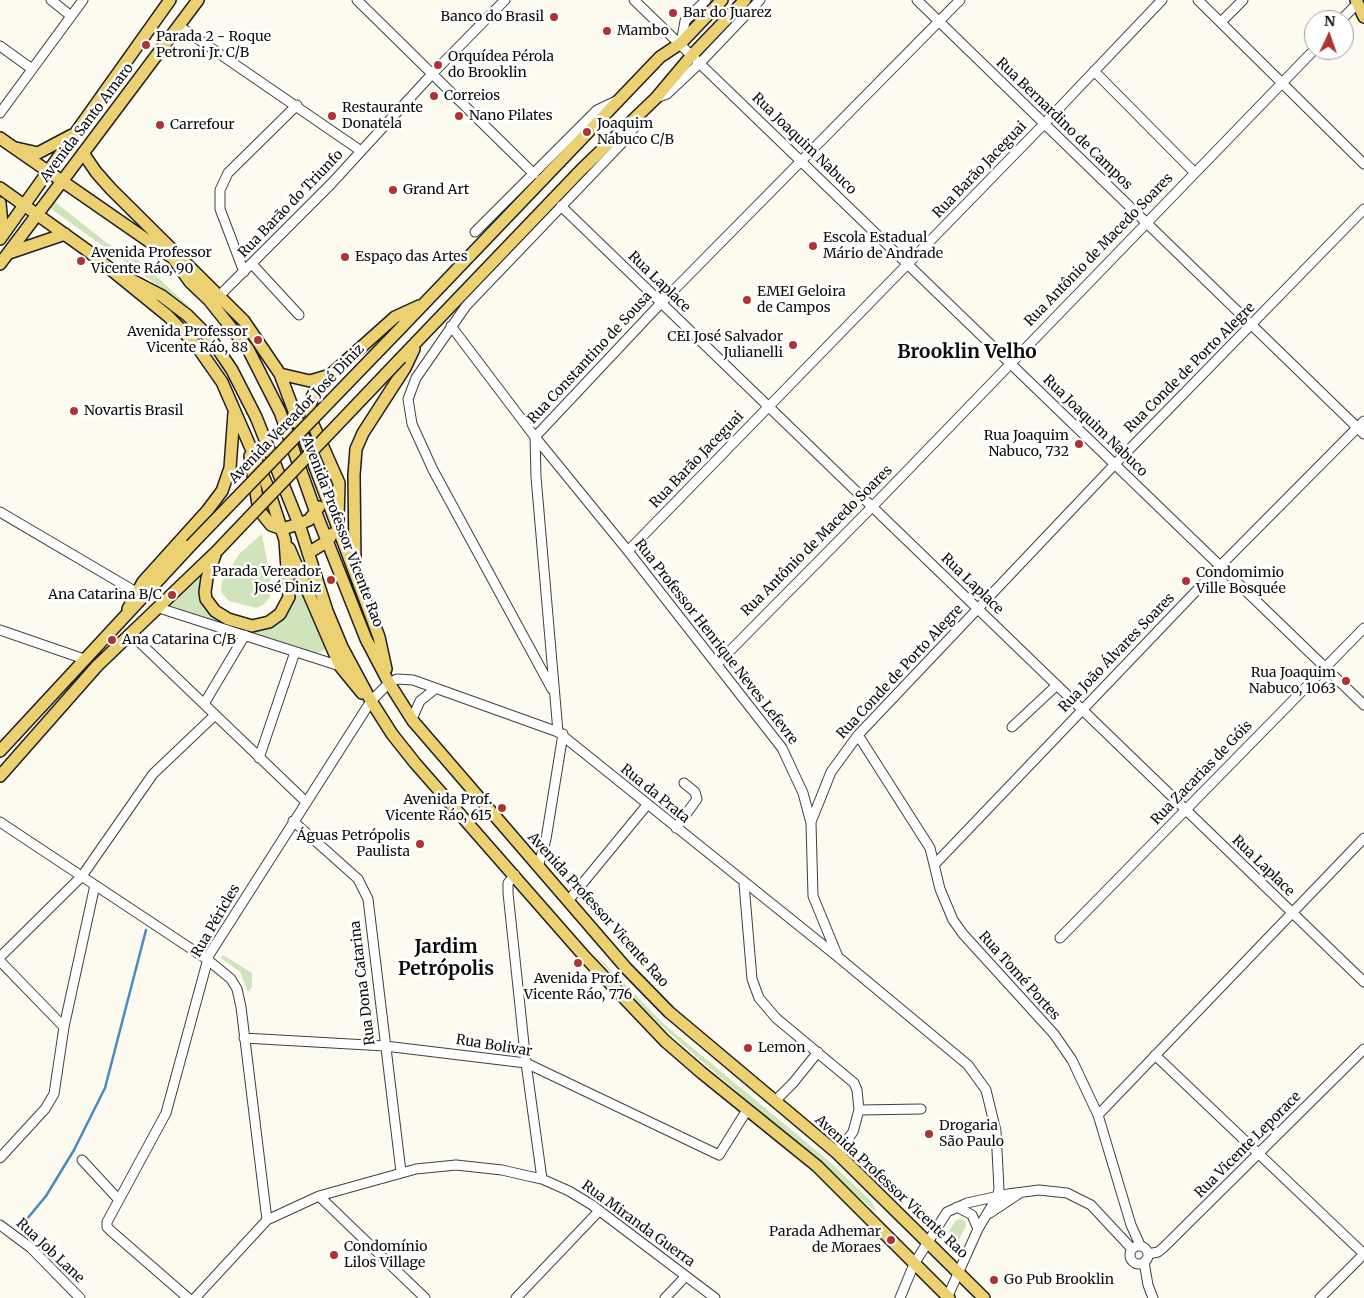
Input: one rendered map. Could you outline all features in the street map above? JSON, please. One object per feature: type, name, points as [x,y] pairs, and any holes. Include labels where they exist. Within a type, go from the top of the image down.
[{"type":"main road","name":"Avenida Santo Amaro","points":[[2,237],[170,0]]},
{"type":"main road","name":"Avenida Santo Amaro","points":[[0,264],[198,0]]},
{"type":"main road","name":"Avenida Vereador José Diniz","points":[[0,751],[84,659],[120,624],[191,545],[618,100],[660,57],[680,43],[722,0]]},
{"type":"main road","points":[[0,776],[97,666],[132,635],[205,560],[216,552],[417,343],[482,272],[638,114],[697,58],[745,0]]},
{"type":"main road","points":[[1358,1],[1364,18]]},
{"type":"main road","points":[[12,147],[38,153],[78,131]]},
{"type":"main road","name":"Avenida Professor Vicente Rao","points":[[0,138],[47,172],[150,240],[173,258],[190,282],[209,300],[248,348],[280,412],[316,513],[366,639],[389,683],[412,719],[626,968],[670,1012],[837,1153],[984,1298]]},
{"type":"main road","points":[[83,153],[96,172],[124,202],[217,292]]},
{"type":"main road","points":[[0,188],[114,271],[168,316],[196,345],[222,382],[267,484],[283,534],[340,666],[352,683],[371,701]]},
{"type":"main road","points":[[124,202],[150,240]]},
{"type":"main road","points":[[0,203],[2,237]]},
{"type":"main road","points":[[8,253],[65,234]]},
{"type":"main road","points":[[173,258],[217,292]]},
{"type":"main road","points":[[114,271],[162,296],[211,339],[232,370],[256,417],[299,524],[331,622],[371,701],[392,734],[415,763],[585,957],[665,1041],[817,1166],[948,1297]]},
{"type":"main road","name":"Avenida Professor Vicente Rao","points":[[217,292],[244,321],[280,374],[379,637],[389,683]]},
{"type":"main road","points":[[308,553],[328,541],[338,525],[339,483],[310,414],[313,395],[329,376],[395,317],[425,303]]},
{"type":"main road","points":[[355,574],[354,475],[356,449],[363,433],[405,368],[417,343]]},
{"type":"main road","points":[[280,374],[310,381],[329,376]]},
{"type":"main road","points":[[120,624],[136,592],[222,491],[230,468],[234,409]]},
{"type":"main road","points":[[283,534],[309,520],[316,513],[321,501],[323,484]]},
{"type":"main road","points":[[216,552],[206,578],[206,600],[215,611],[228,619],[252,626],[263,625],[274,620],[284,610],[289,596],[283,534]]},
{"type":"street","points":[[51,0],[71,16]]},
{"type":"street","points":[[0,113],[83,0]]},
{"type":"street","name":"Rua Barão do Triunfo","points":[[217,292],[252,264],[432,74],[505,0]]},
{"type":"street","name":"Rua Joaquim Nabuco","points":[[634,0],[697,58],[1364,705]]},
{"type":"street","points":[[680,43],[685,21],[706,0]]},
{"type":"street","points":[[697,58],[760,0]]},
{"type":"street","name":"Rua Bernardino de Campos","points":[[917,0],[1252,326],[1362,428]]},
{"type":"street","name":"Rua Constantino de Sousa","points":[[535,437],[661,303],[960,0]]},
{"type":"street","name":"Rua Barão Jaceguai","points":[[628,551],[1044,124],[1162,0]]},
{"type":"street","points":[[1198,0],[1364,164]]},
{"type":"street","points":[[1220,22],[1243,0]]},
{"type":"street","points":[[358,2],[534,174]]},
{"type":"street","points":[[179,26],[361,151]]},
{"type":"street","points":[[0,46],[32,69]]},
{"type":"street","name":"Rua Antônio de Macedo Soares","points":[[717,664],[872,507],[1305,60]]},
{"type":"street","points":[[1094,71],[1195,173]]},
{"type":"street","name":"Avenida Vereador José Diniz","points":[[475,232],[597,110],[618,100]]},
{"type":"street","points":[[244,272],[220,209],[220,190],[228,173],[296,105]]},
{"type":"street","points":[[555,694],[434,470],[412,424],[408,409],[410,391],[416,378],[466,306],[624,141],[634,128],[638,114]]},
{"type":"street","name":"Rua Laplace","points":[[561,206],[1364,981]]},
{"type":"street","name":"Rua Conde de Porto Alegre","points":[[811,823],[831,772],[858,735],[1115,464],[1252,326],[1364,209]]},
{"type":"street","points":[[252,264],[299,316]]},
{"type":"street","name":"Rua Professor Henrique Neves Lefevre","points":[[451,326],[535,437],[628,551],[782,748],[803,793],[811,823],[813,896],[838,957],[968,1065],[986,1090],[996,1131],[1000,1183],[997,1197]]},
{"type":"street","name":"Rua João Álvares Soares","points":[[935,864],[1221,565],[1362,428]]},
{"type":"street","points":[[535,437],[536,477],[560,733],[546,839],[538,867]]},
{"type":"street","points":[[0,512],[136,592]]},
{"type":"street","points":[[159,608],[340,666]]},
{"type":"street","name":"Rua Zacarias de Góis","points":[[1060,938],[1364,628]]},
{"type":"street","points":[[0,630],[84,659]]},
{"type":"street","points":[[132,635],[305,802]]},
{"type":"street","points":[[204,704],[245,635]]},
{"type":"street","points":[[259,758],[295,652]]},
{"type":"street","name":"Rua da Prata","points":[[389,683],[405,679],[560,733],[744,884],[838,957]]},
{"type":"street","name":"Rua Péricles","points":[[188,1298],[106,1225],[166,1113],[208,960],[293,820],[371,701],[389,683]]},
{"type":"street","points":[[1012,727],[1057,686]]},
{"type":"street","points":[[412,719],[420,701],[436,689]]},
{"type":"street","points":[[0,957],[82,876],[153,774],[216,715]]},
{"type":"street","name":"Rua Tomé Portes","points":[[858,735],[920,831],[935,864],[940,889],[953,920],[963,934],[1054,1034],[1072,1060],[1098,1115],[1136,1247]]},
{"type":"street","points":[[676,828],[697,798],[695,792],[684,783]]},
{"type":"street","points":[[568,901],[647,805]]},
{"type":"street","name":"Rua Dona Catarina","points":[[293,820],[358,879],[368,899],[401,1172]]},
{"type":"street","points":[[0,822],[208,960],[226,973],[237,989],[267,1220]]},
{"type":"street","points":[[1098,1115],[1364,838]]},
{"type":"street","points":[[515,875],[508,883],[508,893],[526,1063],[542,1179]]},
{"type":"street","points":[[2,1153],[51,1101],[57,1076],[64,1027],[95,884]]},
{"type":"street","points":[[744,884],[754,986],[763,1002],[776,1018],[854,1083],[857,1090],[859,1110],[853,1132],[837,1153]]},
{"type":"street","points":[[0,961],[64,1027]]},
{"type":"street","name":"Rua Bolivar","points":[[244,1038],[385,1046],[526,1063],[720,1155],[747,1110]]},
{"type":"street","name":"Rua Vicente Leporace","points":[[1146,1258],[1164,1248],[1364,1049]]},
{"type":"street","points":[[775,1101],[793,1083],[818,1052]]},
{"type":"street","points":[[1155,1055],[1364,1254],[1320,1298]]},
{"type":"street","points":[[859,1110],[921,1109]]},
{"type":"street","points":[[82,1160],[119,1200]]},
{"type":"street","name":"Rua Miranda Guerra","points":[[195,1298],[267,1220],[319,1196],[401,1172],[456,1165],[502,1170],[542,1179],[569,1191],[599,1210],[715,1298]]},
{"type":"street","points":[[900,1298],[914,1264],[944,1217],[957,1207],[997,1197],[1040,1190],[1067,1194],[1091,1205],[1117,1234],[1136,1247],[1146,1248],[1148,1285],[1153,1298]]},
{"type":"street","points":[[988,1214],[1021,1193]]},
{"type":"street","points":[[319,1196],[424,1298]]},
{"type":"street","points":[[948,1297],[978,1229],[997,1197]]},
{"type":"street","points":[[957,1207],[972,1215],[978,1229]]},
{"type":"street","points":[[516,1298],[599,1210]]},
{"type":"street","name":"Rua Job Lane","points":[[0,1225],[25,1243],[80,1298]]},
{"type":"street","points":[[1117,1234],[1128,1234],[1131,1225]]},
{"type":"street","points":[[1136,1247],[1130,1255],[1132,1261],[1138,1264],[1146,1258]]},
{"type":"street","points":[[665,1298],[686,1276]]},
{"type":"green space","points":[[55,202],[107,243],[142,263],[196,313],[50,208]]},
{"type":"green space","points":[[262,534],[272,588],[270,597],[263,605],[256,608],[229,601],[221,592],[222,581],[240,553]]},
{"type":"green space","points":[[295,574],[326,646],[324,650],[316,654],[170,607],[200,577],[199,592],[204,608],[216,620],[239,628],[261,631],[279,624],[291,606]]},
{"type":"green space","points":[[591,950],[665,1025],[830,1162],[872,1202],[876,1212],[651,1017]]},
{"type":"green space","points":[[223,955],[252,973],[252,987],[248,992],[240,972],[221,958]]},
{"type":"green space","points":[[956,1220],[965,1221],[966,1226],[956,1246],[946,1236]]},
{"type":"waterway","points":[[22,1225],[46,1196],[74,1150],[105,1088],[146,930]]},
{"type":"place","name":"Bar do Juarez","points":[[673,13]]},
{"type":"place","name":"Banco do Brasil","points":[[554,17]]},
{"type":"place","name":"Mambo","points":[[607,31]]},
{"type":"place","name":"Parada 2 - Roque Petroni Jr. C/B","points":[[146,45]]},
{"type":"place","name":"Orquídea Pérola do Brooklin","points":[[438,65]]},
{"type":"place","name":"Correios","points":[[434,96]]},
{"type":"place","name":"Restaurante Donatela","points":[[332,116]]},
{"type":"place","name":"Nano Pilates","points":[[459,116]]},
{"type":"place","name":"Carrefour","points":[[160,125]]},
{"type":"place","name":"Joaquim Nabuco C/B","points":[[587,132]]},
{"type":"place","name":"Grand Art","points":[[393,190]]},
{"type":"place","name":"Escola Estadual Mário de Andrade","points":[[813,246]]},
{"type":"place","name":"Espaço das Artes","points":[[345,257]]},
{"type":"place","name":"Avenida Professor Vicente Ráo, 90","points":[[81,261]]},
{"type":"place","name":"EMEI Geloira de Campos","points":[[747,300]]},
{"type":"place","name":"Avenida Professor Vicente Ráo, 88","points":[[258,340]]},
{"type":"place","name":"CEI José Salvador Julianelli","points":[[793,345]]},
{"type":"place","name":"Novartis Brasil","points":[[74,411]]},
{"type":"place","name":"Rua Joaquim Nabuco, 732","points":[[1079,444]]},
{"type":"place","name":"Parada Vereador José Diniz","points":[[331,580]]},
{"type":"place","name":"Condomimio Ville Bosquée","points":[[1186,581]]},
{"type":"place","name":"Ana Catarina B/C","points":[[172,595]]},
{"type":"place","name":"Ana Catarina C/B","points":[[112,640]]},
{"type":"place","name":"Rua Joaquim Nabuco, 1063","points":[[1346,681]]},
{"type":"place","name":"Avenida Prof. Vicente Ráo, 615","points":[[502,808]]},
{"type":"place","name":"Águas Petrópolis Paulista","points":[[420,844]]},
{"type":"place","name":"Avenida Prof. Vicente Ráo, 776","points":[[578,963]]},
{"type":"place","name":"Lemon","points":[[748,1048]]},
{"type":"place","name":"Drogaria São Paulo","points":[[929,1134]]},
{"type":"place","name":"Parada Adhemar de Moraes","points":[[891,1240]]},
{"type":"place","name":"Condomínio Lilos Village","points":[[334,1255]]},
{"type":"place","name":"Go Pub Brooklin","points":[[994,1280]]},
{"type":"district","name":"Brooklin Velho","points":[[967,353]]},
{"type":"district","name":"Jardim Petrópolis","points":[[446,959]]}]
